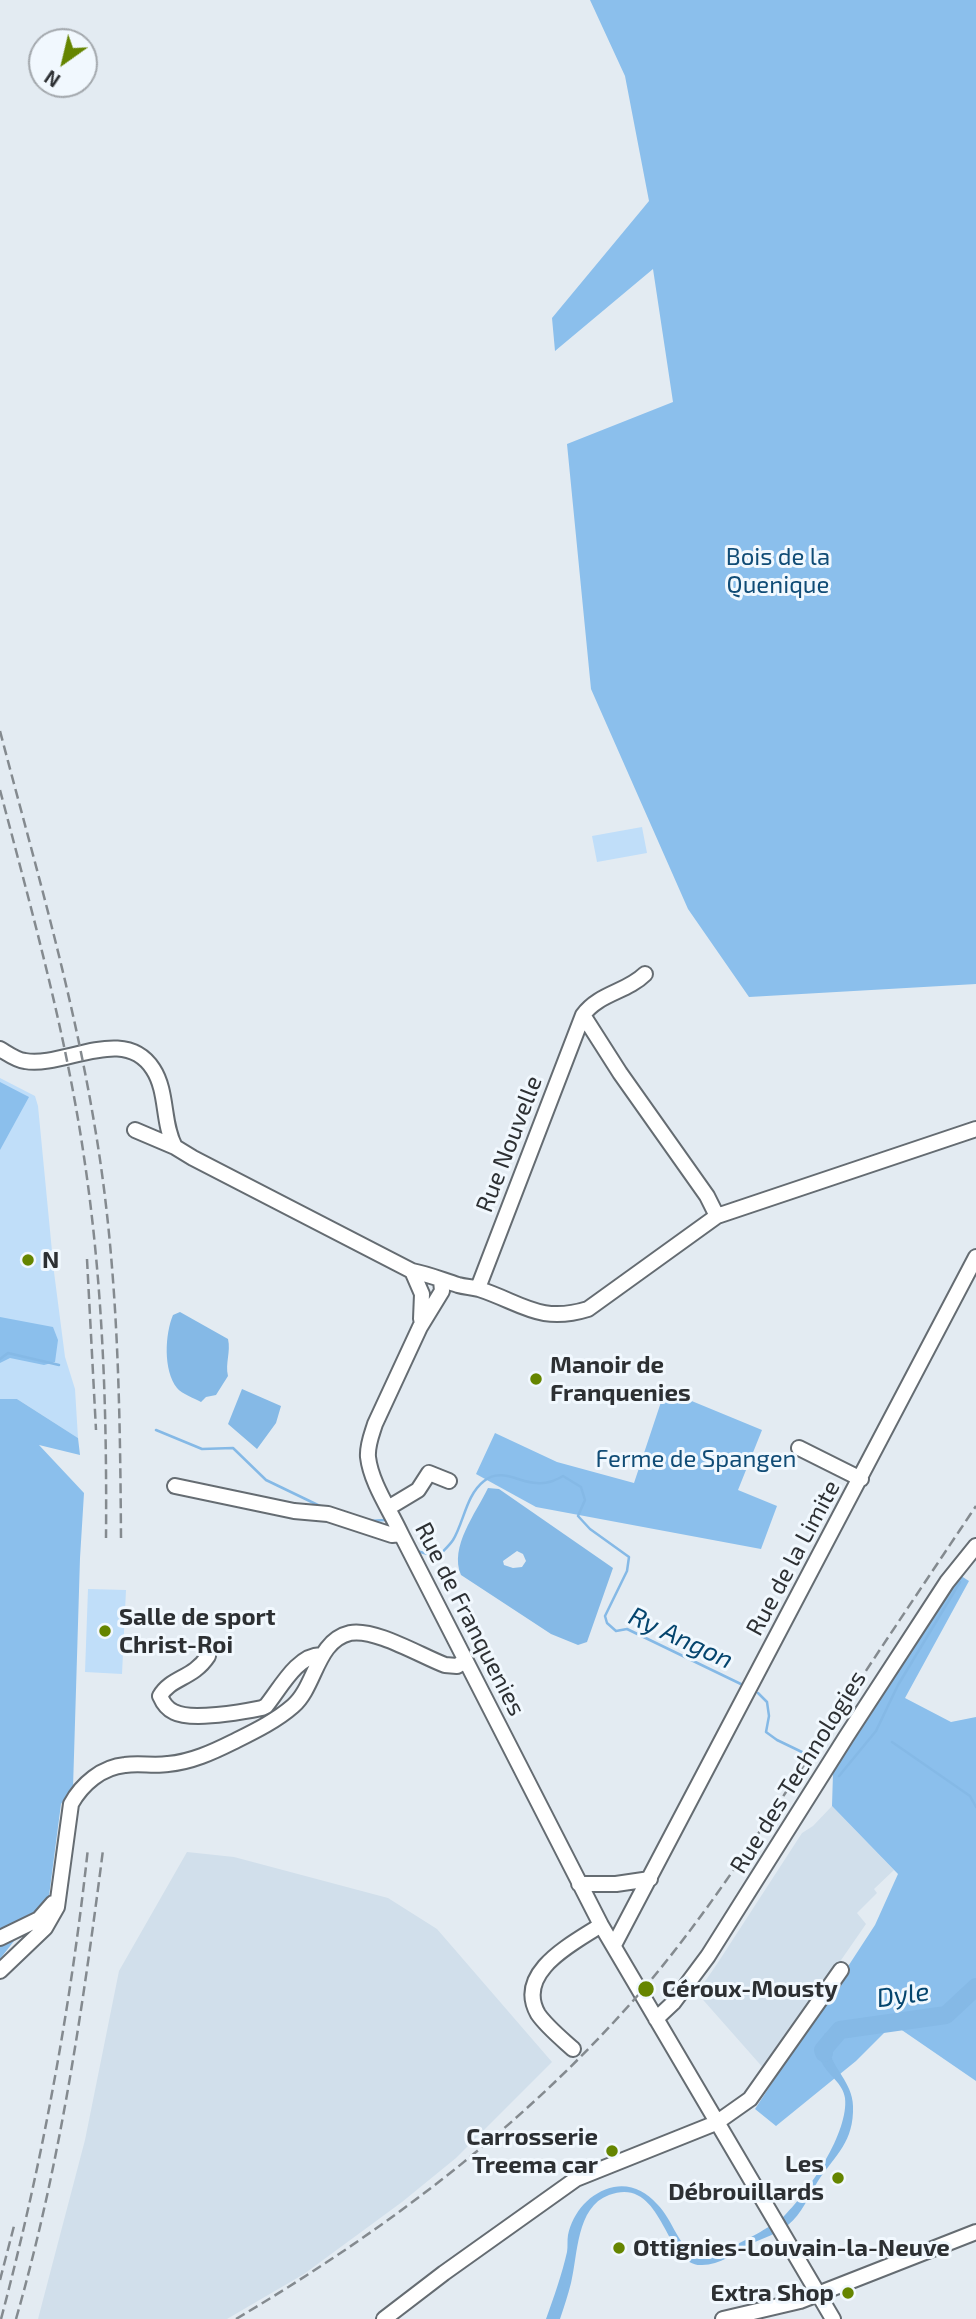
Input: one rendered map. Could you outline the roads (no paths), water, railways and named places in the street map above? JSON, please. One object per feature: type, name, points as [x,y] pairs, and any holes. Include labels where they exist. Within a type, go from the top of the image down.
[{"type":"street","points":[[645,974],[635,985],[597,1001],[583,1015],[620,1073],[707,1196],[717,1216]]},
{"type":"street","name":"Rue Nouvelle","points":[[478,1289],[583,1015]]},
{"type":"street","points":[[0,1049],[23,1061],[110,1048],[129,1050],[137,1054],[149,1064],[158,1077],[167,1129],[175,1147]]},
{"type":"street","points":[[135,1130],[175,1147],[412,1271],[431,1287],[459,1286],[478,1289],[546,1314],[571,1314],[588,1309],[717,1216],[976,1129]]},
{"type":"street","name":"Rue de la Limite","points":[[614,1945],[976,1257]]},
{"type":"street","name":"Rue de Franquenies","points":[[431,1287],[420,1327],[370,1439],[368,1456],[372,1472],[579,1884],[716,2123],[775,2217],[833,2319]]},
{"type":"street","points":[[799,1448],[861,1479]]},
{"type":"street","points":[[388,1508],[418,1490],[429,1474],[449,1481]]},
{"type":"street","points":[[175,1486],[294,1511],[328,1514],[392,1535],[401,1534]]},
{"type":"street","name":"Rue des Technologies","points":[[656,2019],[673,2003],[708,1956],[947,1582],[976,1546]]},
{"type":"street","points":[[0,1971],[45,1928],[57,1907],[69,1813],[74,1798],[85,1784],[98,1774],[125,1765],[169,1764],[192,1759],[247,1735],[293,1707],[310,1684],[321,1655],[341,1636],[361,1633],[376,1636],[445,1665],[457,1666],[465,1661]]},
{"type":"street","points":[[208,1656],[191,1676],[174,1682],[160,1696],[163,1704],[175,1713],[223,1715],[262,1709],[294,1670],[315,1655],[321,1655]]},
{"type":"street","points":[[579,1884],[616,1884],[650,1879]]},
{"type":"street","points":[[0,1938],[39,1919],[58,1897]]},
{"type":"street","points":[[573,2049],[538,2014],[533,2000],[534,1988],[538,1974],[548,1961],[601,1924]]},
{"type":"street","points":[[384,2319],[576,2179],[716,2123],[750,2099],[841,1970]]},
{"type":"street","points":[[723,2319],[800,2301],[976,2232]]},
{"type":"waterway","name":"Ry Angon","points":[[0,1359],[8,1353],[59,1365]]},
{"type":"waterway","name":"Ry Angon","points":[[156,1430],[202,1449],[233,1448],[266,1480],[322,1507]]},
{"type":"waterway","name":"Ry Angon","points":[[417,1551],[438,1557],[457,1533],[473,1494],[490,1477],[504,1475],[541,1483],[563,1476],[581,1487],[585,1500],[578,1516],[590,1529],[629,1557],[627,1571],[605,1616],[607,1623],[616,1631],[627,1629],[745,1686]]},
{"type":"waterway","name":"Ry Angon","points":[[369,1521],[385,1520]]},
{"type":"waterway","points":[[839,1776],[876,1731],[898,1685],[960,1582]]},
{"type":"waterway","name":"Ry Angon","points":[[758,1693],[767,1702],[769,1716],[766,1732],[804,1753]]},
{"type":"waterway","name":"Ry Angon","points":[[892,1742],[970,1796],[976,1807]]},
{"type":"waterway","name":"Dyle","points":[[824,2053],[823,2050],[840,2030],[946,2015],[976,1987]]},
{"type":"railway","points":[[0,731],[64,975],[85,1073],[102,1174],[116,1330],[121,1538]]},
{"type":"railway","points":[[0,790],[58,1019],[84,1157],[100,1300],[106,1442],[106,1538]]},
{"type":"railway","points":[[87,1259],[96,1430]]},
{"type":"railway","points":[[236,2319],[346,2249],[451,2173],[549,2088],[639,1994],[686,1936],[729,1876],[976,1506]]},
{"type":"railway","points":[[1,2319],[54,2085],[88,1848]]},
{"type":"railway","points":[[16,2319],[58,2145],[103,1850]]},
{"type":"railway","points":[[0,2280],[14,2226]]},
{"type":"place","name":"N","points":[[28,1260]]},
{"type":"place","name":"Manoir de Franquenies","points":[[536,1379]]},
{"type":"place","name":"Salle de sport Christ-Roi","points":[[105,1631]]},
{"type":"place","name":"Céroux-Mousty","points":[[646,1989]]},
{"type":"place","name":"Carrosserie Treema car","points":[[612,2151]]},
{"type":"place","name":"Les Débrouillards","points":[[838,2178]]},
{"type":"place","name":"Ottignies-Louvain-la-Neuve","points":[[619,2248]]},
{"type":"place","name":"Extra Shop","points":[[848,2293]]},
{"type":"park label","name":"Bois de la Quenique","points":[[778,571]]},
{"type":"park label","name":"Ferme de Spangen","points":[[696,1459]]}]
